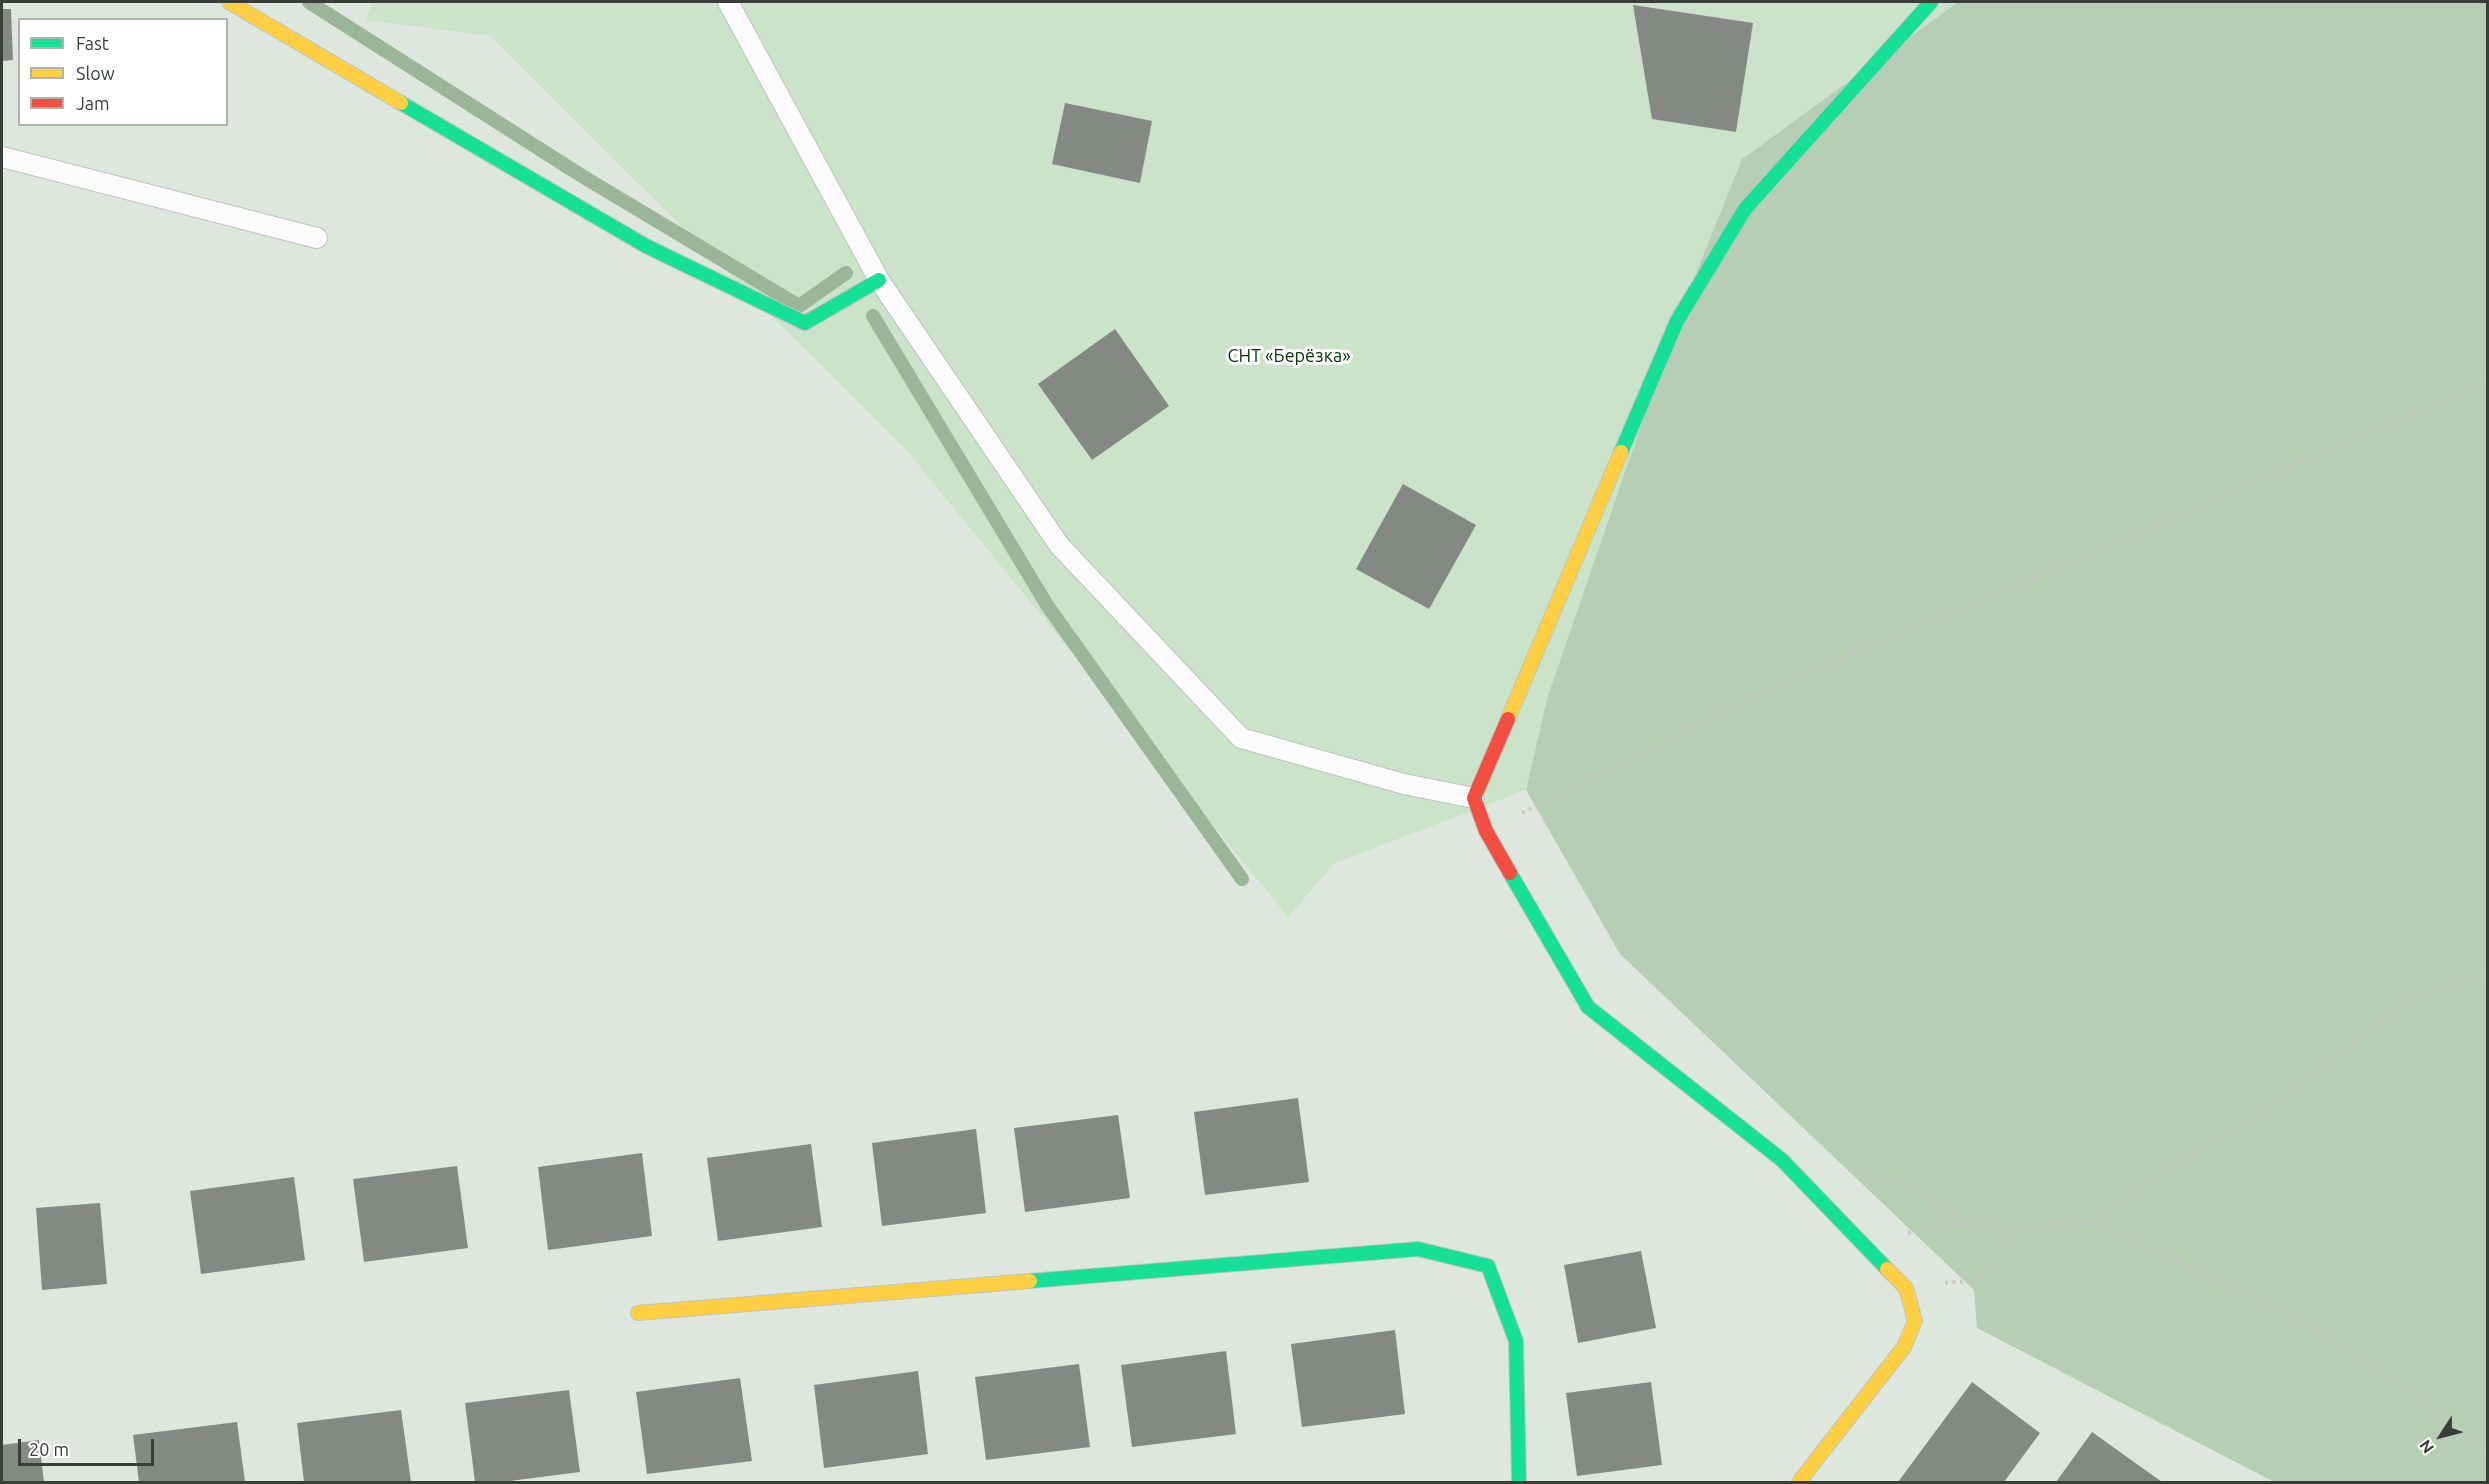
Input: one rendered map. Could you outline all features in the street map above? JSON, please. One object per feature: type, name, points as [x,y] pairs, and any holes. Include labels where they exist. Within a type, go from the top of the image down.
[{"type":"street","points":[[229,2],[646,246],[805,323],[879,280]]},
{"type":"street","points":[[1808,1479],[1904,1347],[1916,1321],[1905,1287],[1782,1160],[1588,1008],[1486,831],[1474,798],[1677,321],[1745,209],[1931,2]]},
{"type":"street","points":[[638,1313],[1418,1249],[1488,1266],[1516,1341],[1519,1482]]},
{"type":"lane","points":[[728,2],[879,280],[1059,545],[1241,738],[1404,784],[1474,798]]},
{"type":"lane","points":[[2,157],[317,237]]},
{"type":"path","points":[[1486,831],[1772,687],[2009,589],[2471,389],[2487,375]]},
{"type":"path","points":[[1844,1170],[1911,1187],[1966,1220],[2018,1229],[2094,1221],[2192,1154],[2263,1112],[2416,996],[2487,975]]},
{"type":"path","points":[[1863,1242],[1966,1220]]},
{"type":"path","points":[[2094,1221],[2304,1322],[2425,1401],[2487,1455]]},
{"type":"path","points":[[1905,1287],[1981,1280],[2018,1229]]},
{"type":"green space","name":"СНТ «Берёзка»","points":[[372,2],[1958,2],[1742,159],[1547,699],[1526,790],[1335,863],[1288,917],[907,451],[490,36],[366,20]]},
{"type":"green space","points":[[1958,2],[2487,2],[2487,1482],[2274,1482],[1977,1328],[1974,1290],[1620,954],[1526,790],[1547,699],[1677,321],[1742,159]]},
{"type":"building","points":[[1633,5],[1753,23],[1736,132],[1652,119]]},
{"type":"building","points":[[2,9],[11,9],[13,60],[2,61]]},
{"type":"building","points":[[1065,103],[1152,121],[1140,183],[1052,164]]},
{"type":"building","points":[[1115,329],[1169,406],[1092,460],[1038,384]]},
{"type":"building","points":[[1403,484],[1476,525],[1429,609],[1356,569]]},
{"type":"building","points":[[1298,1098],[1309,1182],[1205,1195],[1194,1112]]},
{"type":"building","points":[[1118,1115],[1130,1198],[1025,1212],[1014,1128]]},
{"type":"building","points":[[976,1129],[986,1213],[882,1226],[872,1143]]},
{"type":"building","points":[[811,1144],[822,1227],[718,1241],[707,1158]]},
{"type":"building","points":[[642,1153],[652,1236],[548,1250],[538,1167]]},
{"type":"building","points":[[457,1166],[468,1248],[364,1262],[353,1179]]},
{"type":"building","points":[[294,1177],[305,1260],[201,1274],[190,1191]]},
{"type":"building","points":[[100,1203],[107,1284],[42,1290],[36,1208]]},
{"type":"building","points":[[1641,1251],[1656,1328],[1578,1343],[1564,1265]]},
{"type":"building","points":[[1395,1330],[1405,1414],[1302,1427],[1291,1344]]},
{"type":"building","points":[[1226,1351],[1236,1434],[1132,1447],[1121,1365]]},
{"type":"building","points":[[1079,1364],[1090,1447],[986,1460],[975,1377]]},
{"type":"building","points":[[918,1371],[928,1454],[824,1468],[814,1385]]},
{"type":"building","points":[[740,1378],[752,1461],[647,1474],[636,1392]]},
{"type":"building","points":[[1651,1382],[1662,1465],[1577,1476],[1566,1393]]},
{"type":"building","points":[[1972,1382],[2040,1433],[2004,1482],[1898,1482]]},
{"type":"building","points":[[569,1390],[580,1472],[502,1482],[475,1482],[465,1403]]},
{"type":"building","points":[[401,1410],[411,1482],[304,1482],[297,1423]]},
{"type":"building","points":[[237,1422],[245,1482],[139,1482],[133,1435]]},
{"type":"building","points":[[2092,1432],[2162,1482],[2056,1482]]},
{"type":"building","points":[[39,1440],[44,1482],[2,1482],[2,1445]]},
{"type":"waterway","points":[[309,2],[582,176],[799,306],[846,273]]},
{"type":"waterway","points":[[873,316],[1047,605],[1242,879]]},
{"type":"traffic: fast","points":[[1621,452],[1677,321],[1745,209],[1931,2]]},
{"type":"traffic: fast","points":[[401,103],[646,246],[805,323],[879,280]]},
{"type":"traffic: fast","points":[[1510,873],[1588,1007],[1782,1160],[1887,1269]]},
{"type":"traffic: fast","points":[[1030,1281],[1418,1249],[1488,1266],[1516,1341],[1519,1482]]},
{"type":"traffic: slow","points":[[229,2],[401,103]]},
{"type":"traffic: slow","points":[[1508,719],[1621,452]]},
{"type":"traffic: slow","points":[[1799,1482],[1904,1347],[1915,1321],[1906,1288],[1887,1269]]},
{"type":"traffic: slow","points":[[638,1313],[1030,1281]]},
{"type":"traffic: jam","points":[[1508,719],[1474,798],[1486,831],[1510,873]]}]
